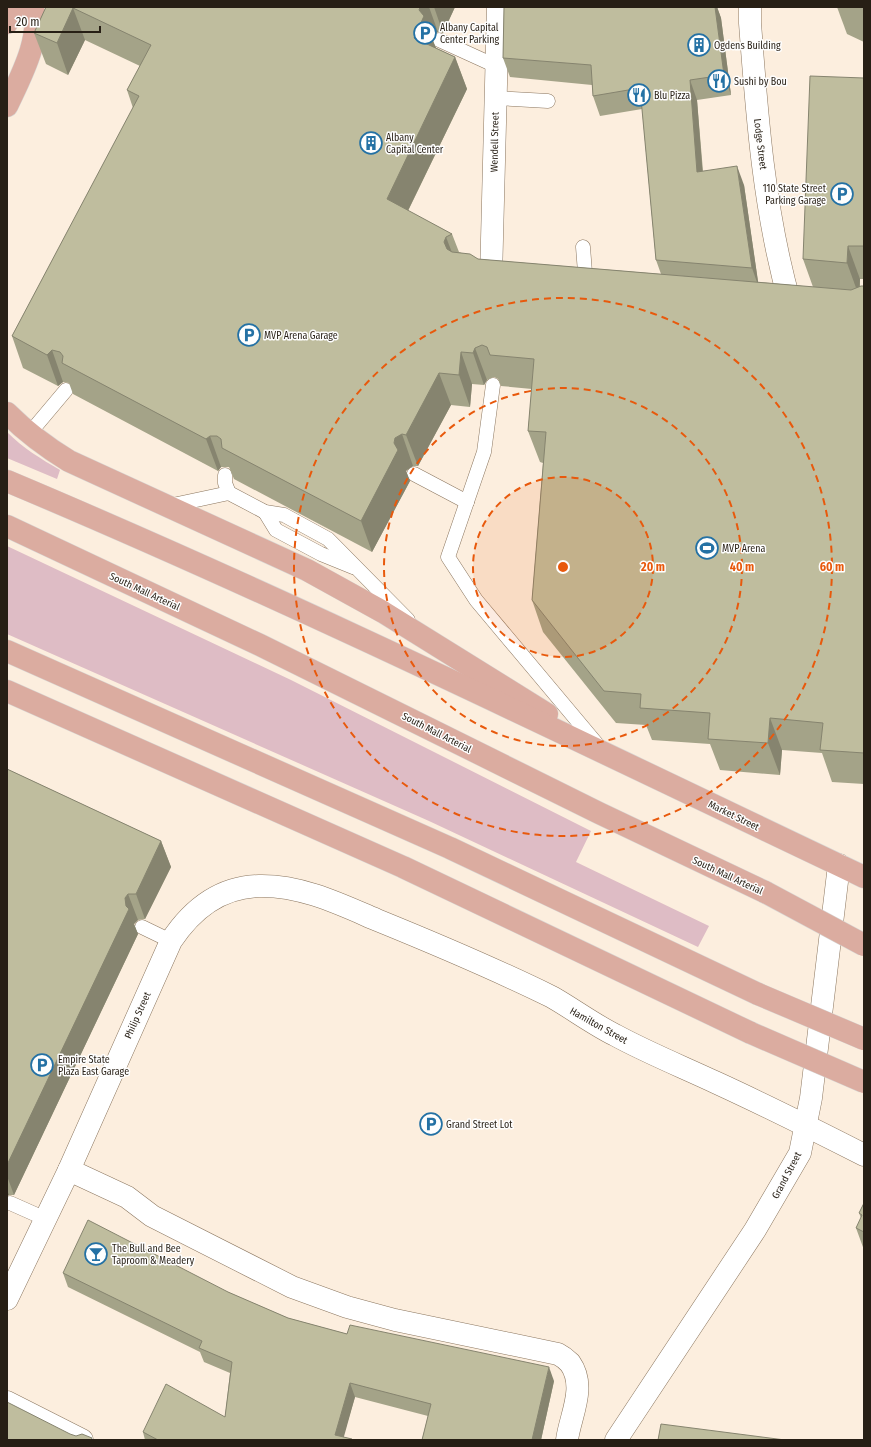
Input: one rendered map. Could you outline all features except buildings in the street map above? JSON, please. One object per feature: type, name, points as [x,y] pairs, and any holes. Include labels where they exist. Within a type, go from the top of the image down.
[{"type":"main road","points":[[7,22],[14,7]]},
{"type":"main road","points":[[7,106],[30,51],[36,27],[36,15],[32,7]]},
{"type":"main road","points":[[7,413],[29,434],[68,461],[307,570],[376,608],[535,705],[604,753]]},
{"type":"main road","points":[[7,480],[248,587],[604,753]]},
{"type":"main road","name":"South Mall Arterial","points":[[7,526],[260,645],[599,813],[765,892],[864,945]]},
{"type":"main road","points":[[7,652],[450,848],[758,994],[864,1039]]},
{"type":"main road","points":[[7,691],[403,867],[751,1033],[864,1082]]},
{"type":"main road","name":"Market Street","points":[[604,753],[864,877]]},
{"type":"main road","points":[[765,892],[864,936]]},
{"type":"street","name":"Wendell Street","points":[[498,7],[495,98],[501,280]]},
{"type":"street","name":"Lodge Street","points":[[750,7],[758,127],[773,229],[790,303]]},
{"type":"street","points":[[562,284],[609,288]]},
{"type":"street","points":[[767,301],[812,305]]},
{"type":"street","name":"Grand Street","points":[[616,1440],[755,1230],[800,1153],[812,1098],[839,866]]},
{"type":"street","name":"Philip Street","points":[[7,1300],[69,1170],[170,940],[189,916],[216,896],[229,890],[261,886],[300,890],[331,901]]},
{"type":"street","name":"Hamilton Street","points":[[331,901],[470,959],[546,995],[615,1035],[864,1154]]},
{"type":"street","points":[[69,1170],[127,1197],[152,1216],[292,1287],[326,1300],[395,1320],[558,1354],[570,1363],[576,1379],[577,1397],[567,1440]]},
{"type":"street","points":[[7,1402],[82,1440]]},
{"type":"lane","points":[[439,40],[496,66]]},
{"type":"lane","points":[[495,98],[548,100]]},
{"type":"lane","points":[[583,247],[586,286]]},
{"type":"lane","points":[[492,385],[484,452],[448,557],[476,600],[604,753]]},
{"type":"lane","points":[[29,434],[66,390]]},
{"type":"lane","points":[[414,474],[467,502]]},
{"type":"lane","points":[[225,475],[225,483],[229,493]]},
{"type":"lane","points":[[168,506],[229,493],[265,512],[284,515],[328,539],[430,641]]},
{"type":"lane","points":[[142,927],[170,940]]},
{"type":"lane","points":[[10,1203],[46,1219]]},
{"type":"shaded area","points":[[7,432],[32,453],[60,470],[57,479],[7,458]]},
{"type":"shaded area","points":[[7,546],[291,680],[591,831],[576,862],[709,926],[698,947],[429,821],[7,634]]},
{"type":"place","name":"Albany Capital Center Parking","points":[[425,33]]},
{"type":"place","name":"Ogdens Building","points":[[699,45]]},
{"type":"place","name":"Sushi by Bou","points":[[719,81]]},
{"type":"place","name":"Blu Pizza","points":[[639,95]]},
{"type":"place","name":"Albany Capital Center","points":[[371,143]]},
{"type":"place","name":"110 State Street Parking Garage","points":[[842,194]]},
{"type":"place","name":"MVP Arena Garage","points":[[249,335]]},
{"type":"place","name":"MVP Arena","points":[[707,548]]},
{"type":"place","name":"Empire State Plaza East Garage","points":[[42,1065]]},
{"type":"place","name":"Grand Street Lot","points":[[431,1124]]},
{"type":"place","name":"The Bull and Bee Taproom & Meadery","points":[[96,1254]]}]
